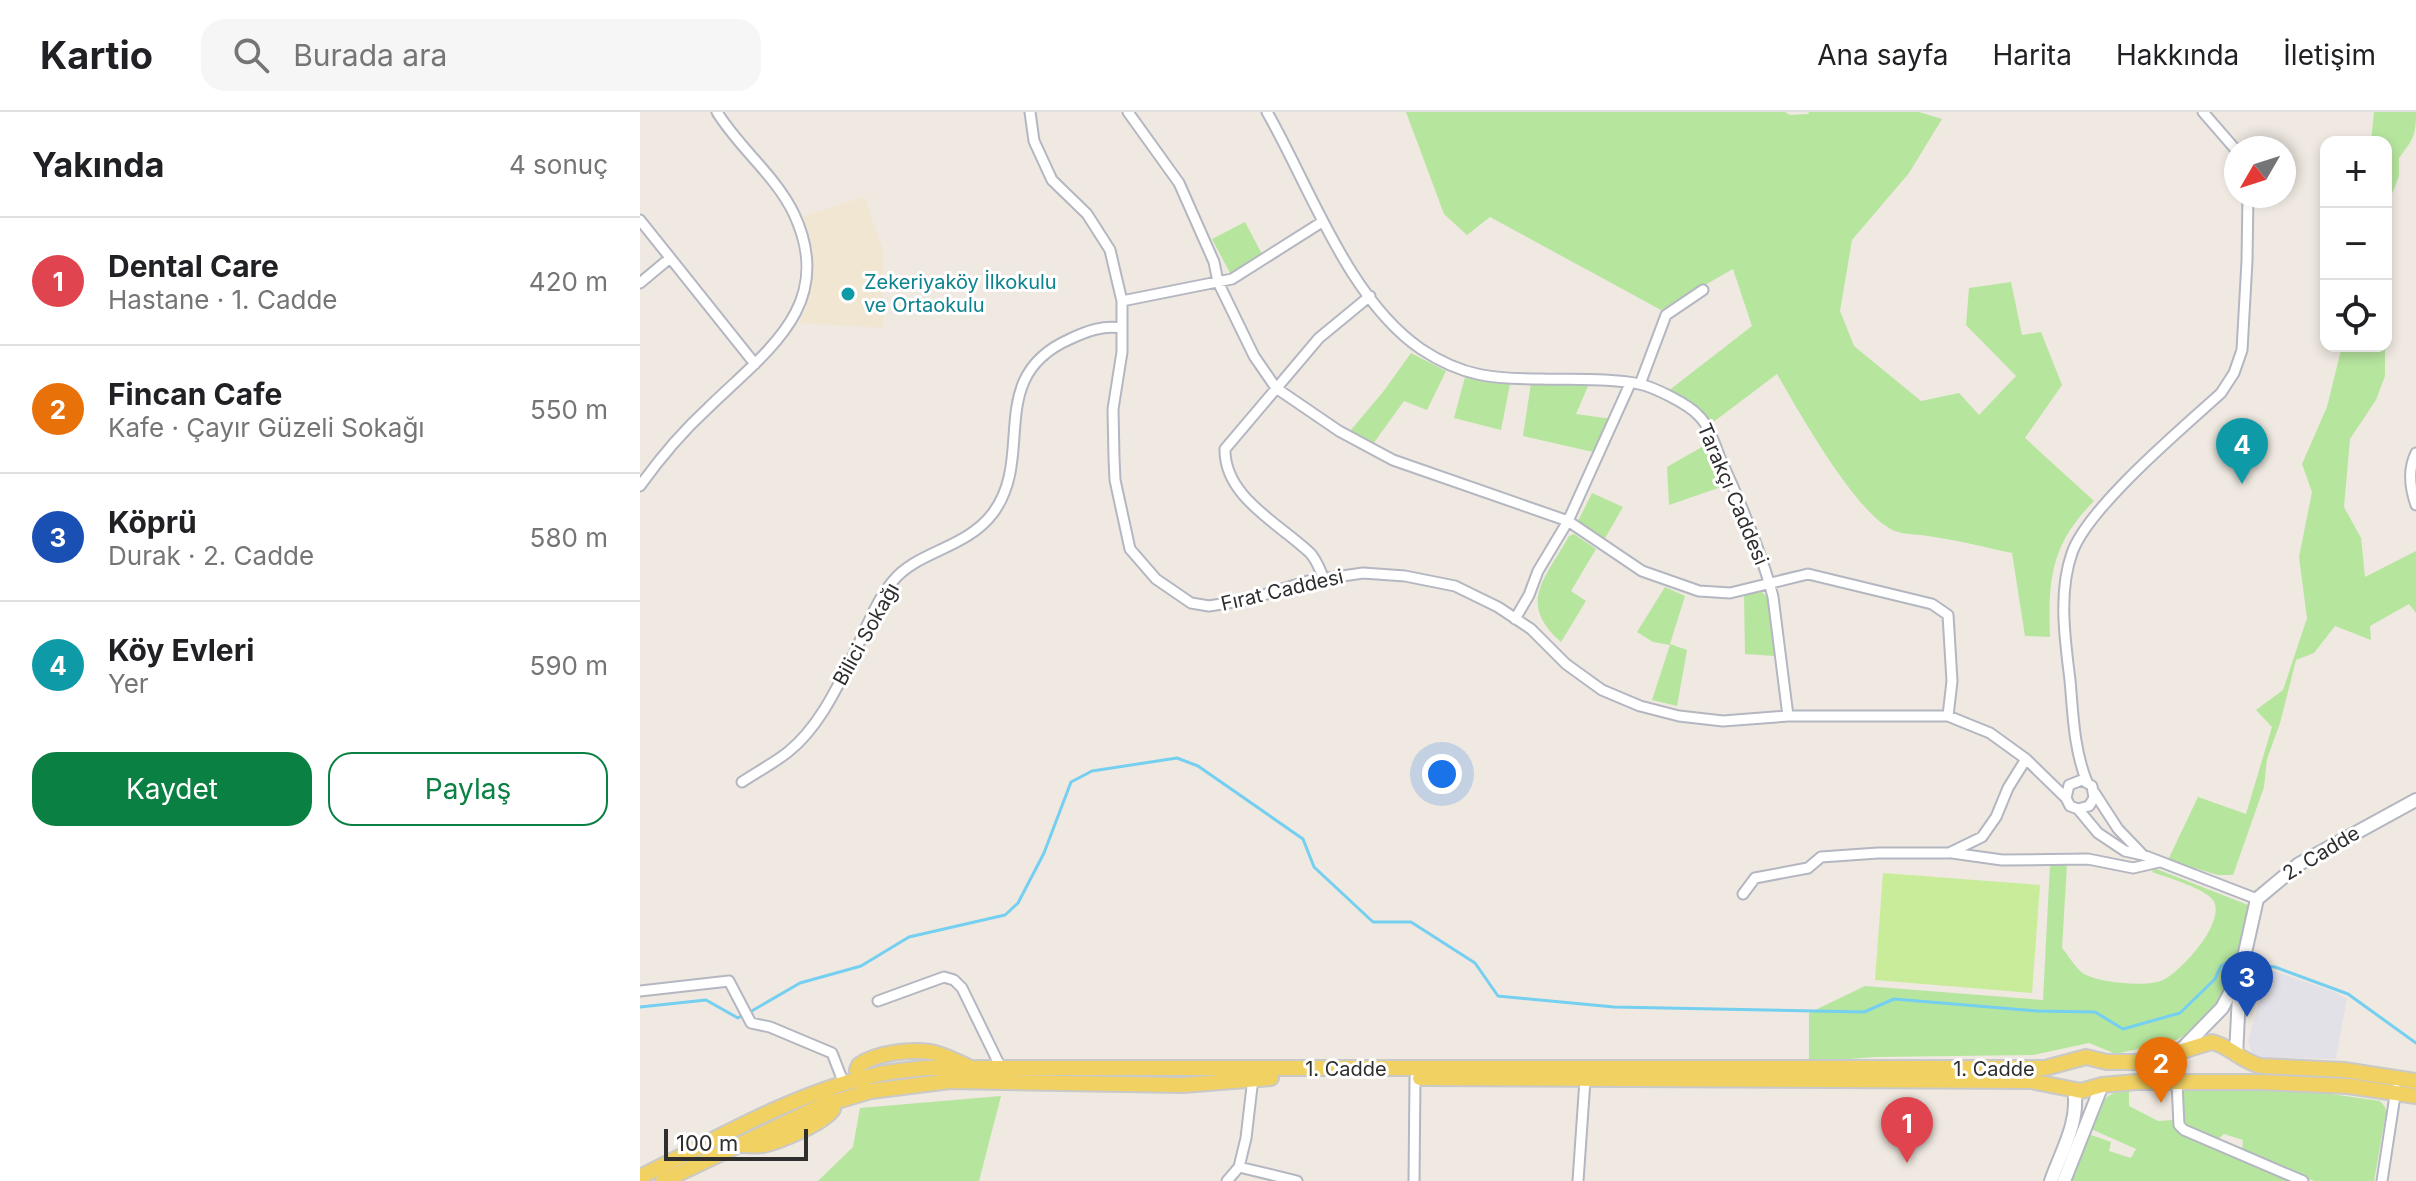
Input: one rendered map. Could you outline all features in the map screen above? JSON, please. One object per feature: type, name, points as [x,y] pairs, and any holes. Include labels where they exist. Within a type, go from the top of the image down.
[{"type":"main road","name":"1. Cadde","points":[[640,1177],[775,1110],[819,1093],[859,1079],[926,1068],[2006,1069],[2045,1068],[2086,1057],[2124,1064],[2146,1062],[2212,1042],[2249,1064],[2344,1070],[2416,1081]]},
{"type":"main road","points":[[2214,1082],[2230,1070],[2236,1055]]},
{"type":"main road","points":[[2074,1061],[2068,1078],[2074,1090]]},
{"type":"main road","name":"1. Cadde","points":[[663,1181],[832,1102],[871,1091],[950,1081],[1183,1085],[1253,1078],[2031,1081],[2074,1090],[2136,1082],[2214,1082],[2348,1086],[2416,1096]]},
{"type":"main road","points":[[859,1079],[871,1091]]},
{"type":"main road","points":[[819,1093],[832,1102]]},
{"type":"street","points":[[640,486],[657,462],[706,409],[775,345],[791,324],[807,279],[803,242],[794,214],[749,150],[717,112]]},
{"type":"street","name":"Fırat Caddesi","points":[[1030,112],[1034,141],[1052,180],[1087,214],[1110,250],[1122,301],[1122,352],[1113,409],[1114,458],[1115,480],[1130,549],[1156,579],[1191,603],[1209,606],[1247,600],[1308,581],[1363,573],[1405,576],[1455,586],[1498,607],[1531,629],[1566,664],[1602,690],[1640,706],[1679,716],[1723,721],[1788,716],[1948,716],[1990,733],[2026,759],[2066,798]]},
{"type":"street","points":[[1128,112],[1179,183],[1244,339],[1276,388],[1339,431],[1393,460],[1568,521],[1642,571],[1699,591],[1730,593],[1808,574],[1932,604],[1948,615],[1952,681],[1948,716]]},
{"type":"street","name":"Tarakçı Caddesi","points":[[1267,112],[1289,150],[1322,222],[1357,280],[1397,330],[1421,349],[1452,366],[1490,379],[1635,384],[1678,401],[1699,415],[1734,489],[1769,582],[1788,716]]},
{"type":"street","points":[[2203,112],[2224,136]]},
{"type":"street","points":[[2143,855],[2118,829],[2087,782],[2079,762],[2067,654],[2064,585],[2072,551],[2089,523],[2173,436],[2221,393],[2234,373],[2242,350],[2248,208]]},
{"type":"street","points":[[640,220],[755,364]]},
{"type":"street","points":[[1122,301],[1232,279],[1322,222]]},
{"type":"street","points":[[640,283],[670,258]]},
{"type":"street","points":[[1515,619],[1538,571],[1568,521],[1666,315],[1703,290]]},
{"type":"street","points":[[1324,579],[1311,554],[1247,500],[1225,465],[1225,449],[1319,338],[1370,296]]},
{"type":"street","name":"Bilici Sokağı","points":[[742,782],[789,751],[812,728],[892,581],[909,565],[962,540],[995,511],[1010,476],[1015,408],[1025,375],[1056,345],[1089,330],[1111,326],[1122,328]]},
{"type":"street","points":[[2416,453],[2411,464],[2416,505]]},
{"type":"street","points":[[1949,853],[1982,837],[2026,759]]},
{"type":"street","points":[[2079,762],[2066,798],[2070,806],[2078,809],[2098,833],[2125,851],[2257,899],[2242,966],[2236,1055]]},
{"type":"street","points":[[2052,783],[2087,782]]},
{"type":"street","points":[[2078,809],[2089,806],[2094,792]]},
{"type":"street","name":"2. Cadde","points":[[2257,899],[2299,864],[2416,800]]},
{"type":"street","points":[[1743,894],[1755,878],[1808,868],[1821,857],[1949,853],[2002,860],[2088,859],[2133,868],[2159,862]]},
{"type":"street","points":[[2181,1050],[2222,1008],[2242,966]]},
{"type":"street","points":[[878,1001],[944,977],[954,980],[962,988],[1001,1068]]},
{"type":"street","points":[[640,991],[729,981],[751,1023],[770,1027],[832,1053],[844,1084]]},
{"type":"street","points":[[1227,1181],[1239,1167],[1246,1138],[1253,1078]]},
{"type":"street","points":[[1414,1181],[1415,1078]]},
{"type":"street","points":[[2382,1181],[2397,1078]]},
{"type":"street","points":[[1578,1181],[1585,1080]]},
{"type":"street","points":[[2177,1083],[2179,1125],[2184,1130],[2303,1181]]},
{"type":"street","points":[[2064,1181],[2102,1085]]},
{"type":"street","points":[[2051,1181],[2073,1123],[2074,1090]]},
{"type":"street","points":[[1239,1167],[1297,1181]]},
{"type":"shaded area","points":[[864,197],[883,250],[883,328],[800,323],[813,271],[812,246],[802,217]]},
{"type":"shaded area","points":[[2259,966],[2347,999],[2336,1059],[2267,1058],[2252,1054],[2248,1041],[2262,993]]},
{"type":"green space","points":[[1406,112],[1785,112],[1790,115],[1809,112],[1919,112],[1942,119],[1909,173],[1852,240],[1840,311],[1854,346],[1921,401],[1959,393],[1979,415],[2016,376],[1966,325],[1969,288],[2011,282],[2022,335],[2041,332],[2062,385],[2025,438],[2094,501],[2069,532],[2055,563],[2050,597],[2050,637],[2025,636],[2012,553],[1898,532],[1883,524],[1866,508],[1831,463],[1777,374],[1712,423],[1694,405],[1667,392],[1752,326],[1733,269],[1661,310],[1490,217],[1467,235],[1444,214]]},
{"type":"green space","points":[[2374,112],[2416,112],[2414,133],[2399,158],[2399,176],[2392,194],[2392,136],[2372,136]]},
{"type":"green space","points":[[1245,222],[1262,254],[1230,273],[1212,239]]},
{"type":"green space","points":[[2341,352],[2385,352],[2385,376],[2376,400],[2350,439],[2344,507],[2361,538],[2365,577],[2416,551],[2416,613],[2409,604],[2370,626],[2371,640],[2335,626],[2314,653],[2296,660],[2267,759],[2264,787],[2233,875],[2218,875],[2168,860],[2198,797],[2246,814],[2272,727],[2256,710],[2283,690],[2307,618],[2299,557],[2312,492],[2302,464],[2327,407]]},
{"type":"green space","points":[[1411,353],[1446,371],[1427,410],[1404,401],[1373,444],[1350,431],[1383,392]]},
{"type":"green space","points":[[1465,377],[1510,384],[1501,430],[1454,418]]},
{"type":"green space","points":[[1531,383],[1588,386],[1576,414],[1612,419],[1593,452],[1523,436]]},
{"type":"green space","points":[[1707,444],[1724,486],[1669,505],[1667,467]]},
{"type":"green space","points":[[1592,493],[1623,507],[1604,540],[1578,521]]},
{"type":"green space","points":[[1574,534],[1596,549],[1571,591],[1586,601],[1561,642],[1547,628],[1538,602],[1544,578],[1569,536]]},
{"type":"green space","points":[[1665,587],[1685,596],[1670,644],[1687,650],[1677,706],[1652,700],[1670,645],[1653,642],[1637,632]]},
{"type":"green space","points":[[1762,592],[1772,613],[1775,656],[1745,654],[1744,594]]},
{"type":"green space","points":[[2050,864],[2067,864],[2062,948],[2083,973],[2103,980],[2137,984],[2165,979],[2192,955],[2209,932],[2216,909],[2213,900],[2193,887],[2152,872],[2154,868],[2248,905],[2227,993],[2203,1026],[2176,1040],[2116,1054],[2089,1043],[2033,1055],[1876,1057],[1809,1062],[1809,1013],[1865,986],[2043,1000]]},
{"type":"green space","points":[[1883,873],[2040,885],[2032,993],[1875,980]]},
{"type":"green space","points":[[2181,1089],[2304,1090],[2380,1101],[2386,1112],[2374,1181],[2314,1181],[2242,1151],[2243,1140],[2224,1134],[2217,1140],[2184,1125]]},
{"type":"green space","points":[[2129,1090],[2129,1106],[2158,1121],[2173,1120],[2177,1131],[2291,1181],[2071,1181],[2088,1134],[2111,1142],[2109,1151],[2131,1158],[2136,1149],[2091,1129],[2107,1097]]},
{"type":"green space","points":[[1001,1096],[979,1181],[818,1181],[853,1147],[860,1108]]},
{"type":"waterway","points":[[750,1012],[800,983],[861,966],[909,937],[1005,915],[1018,903],[1044,853],[1071,782],[1092,771],[1177,758],[1198,766],[1303,839],[1314,867],[1373,922],[1411,922],[1475,963],[1498,996],[1614,1007],[1864,1012],[1894,999],[2037,1011],[2095,1012],[2123,1029],[2180,1013],[2215,979],[2221,966],[2228,962],[2237,963]]},
{"type":"waterway","points":[[2245,964],[2275,967],[2348,994],[2416,1043]]},
{"type":"waterway","points":[[640,1007],[706,1000],[738,1018],[743,1015]]},
{"type":"place","name":"Zekeriyaköy İlkokulu ve Ortaokulu","points":[[848,294]]},
{"type":"place","name":"Köy Evleri","points":[[2242,484]]},
{"type":"place","name":"Köprü","points":[[2247,1017]]},
{"type":"place","name":"Fincan Cafe","points":[[2161,1103]]},
{"type":"place","name":"Dental Care","points":[[1907,1163]]}]
